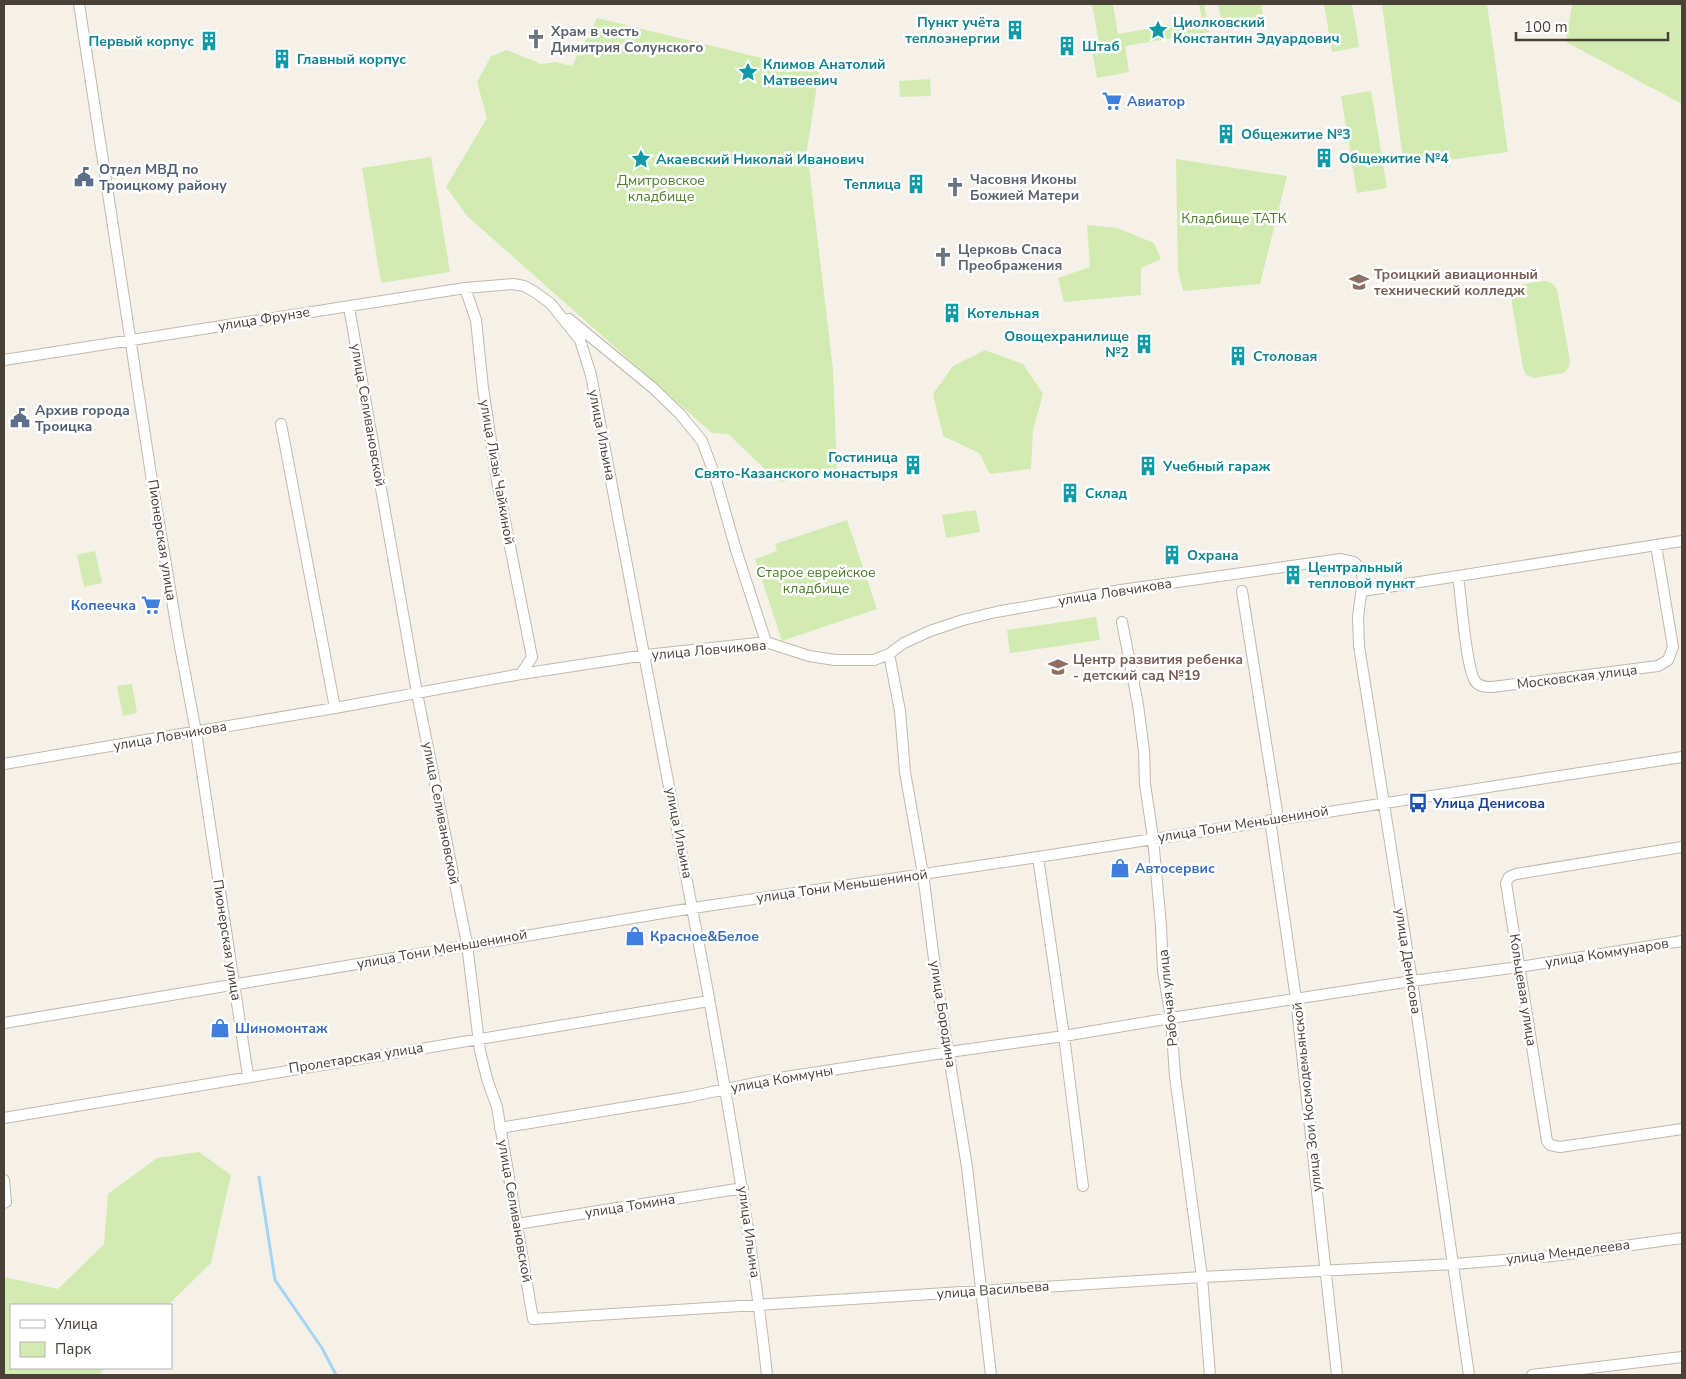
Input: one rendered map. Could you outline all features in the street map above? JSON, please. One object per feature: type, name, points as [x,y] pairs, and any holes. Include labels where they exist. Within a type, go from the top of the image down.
[{"type":"street","name":"Пионерская улица","points":[[79,4],[162,547],[196,732],[248,1076]]},
{"type":"street","name":"улица Фрунзе","points":[[4,360],[465,288],[513,284],[524,286]]},
{"type":"street","name":"улица Ильина","points":[[524,286],[550,304],[653,388],[680,414],[702,441],[715,476],[736,550],[766,642]]},
{"type":"street","name":"улица Лизы Чайкиной","points":[[465,288],[476,320],[483,388],[497,482],[532,657]]},
{"type":"street","name":"улица Ильина","points":[[550,304],[580,340],[591,375],[646,655],[726,1088],[760,1304],[768,1375]]},
{"type":"street","name":"улица Селивановской","points":[[349,307],[417,693],[467,944],[484,1066],[497,1106],[533,1319]]},
{"type":"street","points":[[281,424],[335,708]]},
{"type":"street","points":[[1362,591],[1682,541]]},
{"type":"street","name":"Московская улица","points":[[1458,576],[1470,666],[1474,680],[1479,685],[1492,688],[1658,666],[1668,660],[1673,647],[1656,545]]},
{"type":"street","name":"улица Ловчикова","points":[[4,764],[335,708],[544,670],[646,655],[766,642],[809,656],[835,660],[874,660],[889,654],[904,643],[930,631],[996,612],[1121,590],[1341,559]]},
{"type":"street","name":"улица Денисова","points":[[1341,559],[1354,562],[1361,569],[1363,578],[1358,617],[1359,646],[1412,982],[1469,1375]]},
{"type":"street","points":[[1242,592],[1274,819]]},
{"type":"street","name":"Рабочая улица","points":[[1122,622],[1138,705],[1144,751],[1144,784],[1153,838],[1163,971],[1171,1018],[1175,1076],[1202,1277],[1210,1375]]},
{"type":"street","name":"улица Бородина","points":[[889,654],[900,711],[905,772],[923,874],[937,983],[967,1167],[991,1375]]},
{"type":"street","points":[[521,674],[532,657],[544,670]]},
{"type":"street","name":"улица Тони Меньшениной","points":[[4,1023],[467,944],[693,908],[1038,857],[1682,757]]},
{"type":"street","name":"улица Зои Космодемьянской","points":[[1274,819],[1296,999],[1337,1375]]},
{"type":"street","name":"Кольцевая улица","points":[[1682,848],[1516,874],[1509,877],[1506,883],[1546,1135],[1550,1145],[1560,1147],[1682,1129]]},
{"type":"street","points":[[1038,857],[1064,1036],[1083,1186]]},
{"type":"street","name":"улица Коммунаров","points":[[1412,982],[1519,967],[1682,940]]},
{"type":"street","name":"улица Коммуны","points":[[500,1128],[688,1097],[779,1078],[1412,982]]},
{"type":"street","name":"Пролетарская улица","points":[[4,1118],[709,1000]]},
{"type":"street","points":[[4,1180],[5,1203]]},
{"type":"street","name":"улица Томина","points":[[518,1224],[743,1188]]},
{"type":"street","name":"улица Менделеева","points":[[1454,1264],[1554,1256],[1682,1238]]},
{"type":"street","name":"улица Васильева","points":[[533,1319],[982,1290],[1454,1264]]},
{"type":"street","points":[[1532,1375],[1682,1357]]},
{"type":"green space","points":[[1092,4],[1113,4],[1118,34],[1202,19],[1199,4],[1204,4],[1209,32],[1125,46],[1129,72],[1097,78],[1091,45],[1099,43]]},
{"type":"green space","points":[[1218,4],[1261,4],[1264,21],[1223,29]]},
{"type":"green space","points":[[1324,4],[1352,4],[1359,47],[1332,52]]},
{"type":"green space","points":[[1382,4],[1487,4],[1508,152],[1404,166]]},
{"type":"green space","points":[[1572,4],[1682,4],[1682,104],[1566,42]]},
{"type":"green space","name":"Дмитровское кладбище","points":[[597,18],[819,72],[807,150],[833,369],[837,474],[779,482],[728,434],[712,433],[467,216],[446,187],[487,118],[477,82],[491,56],[507,50],[541,64],[555,62],[572,66]]},
{"type":"green space","points":[[930,79],[931,96],[900,97],[899,81]]},
{"type":"green space","points":[[1371,91],[1387,188],[1357,193],[1341,96]]},
{"type":"green space","points":[[431,157],[450,272],[381,283],[362,168]]},
{"type":"green space","name":"Кладбище ТАТК","points":[[1176,159],[1287,176],[1260,284],[1183,291],[1178,270]]},
{"type":"green space","points":[[1087,225],[1117,228],[1154,243],[1161,259],[1141,268],[1141,295],[1064,302],[1058,278],[1090,267]]},
{"type":"green space","points":[[1546,281],[1553,284],[1557,289],[1570,360],[1569,367],[1564,373],[1534,378],[1526,375],[1523,368],[1511,297],[1516,288],[1520,286]]},
{"type":"green space","points":[[985,350],[1023,364],[1043,394],[1033,430],[1031,469],[990,474],[979,453],[943,436],[933,394],[953,366]]},
{"type":"green space","points":[[976,510],[980,532],[946,538],[942,515]]},
{"type":"green space","name":"Старое еврейское кладбище","points":[[847,520],[877,609],[782,641],[755,559],[777,551],[775,544]]},
{"type":"green space","points":[[95,551],[102,583],[84,587],[77,555]]},
{"type":"green space","points":[[1096,617],[1100,640],[1010,653],[1007,630]]},
{"type":"green space","points":[[132,684],[137,713],[123,716],[117,686]]},
{"type":"green space","points":[[199,1152],[231,1175],[211,1263],[169,1304],[10,1304],[10,1369],[104,1369],[98,1375],[4,1375],[4,1277],[58,1289],[104,1244],[108,1194],[157,1158]]},
{"type":"waterway","points":[[259,1177],[275,1280],[322,1348],[336,1375]]},
{"type":"place","name":"Пункт учёта теплоэнергии","points":[[1015,30]]},
{"type":"place","name":"Циолковский Константин Эдуардович","points":[[1158,30]]},
{"type":"place","name":"Храм в честь Димитрия Солунского","points":[[536,39]]},
{"type":"place","name":"Первый корпус","points":[[209,41]]},
{"type":"place","name":"Штаб","points":[[1067,46]]},
{"type":"place","name":"Главный корпус","points":[[282,59]]},
{"type":"place","name":"Климов Анатолий Матвеевич","points":[[748,72]]},
{"type":"place","name":"Авиатор","points":[[1112,101]]},
{"type":"place","name":"Общежитие №3","points":[[1226,134]]},
{"type":"place","name":"Общежитие №4","points":[[1324,158]]},
{"type":"place","name":"Акаевский Николай Иванович","points":[[641,159]]},
{"type":"place","name":"Отдел МВД по Троицкому району","points":[[84,177]]},
{"type":"place","name":"Теплица","points":[[916,184]]},
{"type":"place","name":"Часовня Иконы Божией Матери","points":[[955,187]]},
{"type":"place","name":"Церковь Спаса Преображения","points":[[943,257]]},
{"type":"place","name":"Троицкий авиационный технический колледж","points":[[1359,282]]},
{"type":"place","name":"Котельная","points":[[952,313]]},
{"type":"place","name":"Овощехранилище №2","points":[[1144,344]]},
{"type":"place","name":"Столовая","points":[[1238,356]]},
{"type":"place","name":"Архив города Троицка","points":[[20,418]]},
{"type":"place","name":"Гостиница Свято-Казанского монастыря","points":[[913,465]]},
{"type":"place","name":"Учебный гараж","points":[[1148,466]]},
{"type":"place","name":"Склад","points":[[1070,493]]},
{"type":"place","name":"Охрана","points":[[1172,555]]},
{"type":"place","name":"Центральный тепловой пункт","points":[[1293,575]]},
{"type":"place","name":"Копеечка","points":[[151,605]]},
{"type":"place","name":"Центр развития ребенка - детский сад №19","points":[[1058,667]]},
{"type":"place","name":"Улица Денисова","points":[[1418,803]]},
{"type":"place","name":"Автосервис","points":[[1120,868]]},
{"type":"place","name":"Красное&Белое","points":[[635,936]]},
{"type":"place","name":"Шиномонтаж","points":[[220,1028]]}]
